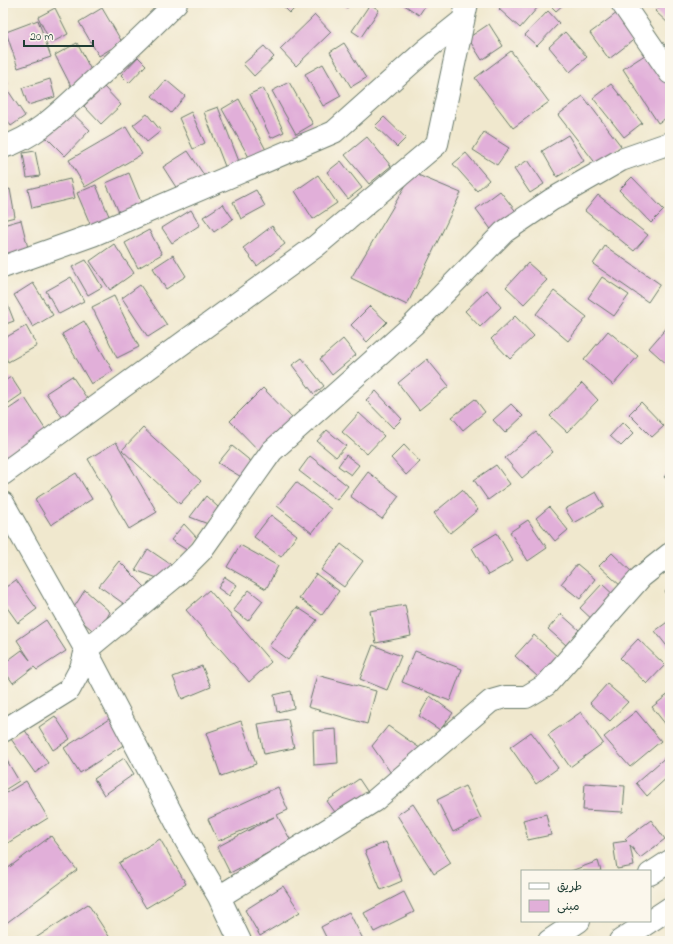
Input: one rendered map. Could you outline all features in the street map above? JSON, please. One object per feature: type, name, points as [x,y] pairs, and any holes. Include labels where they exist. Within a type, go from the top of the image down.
[{"type":"street","points":[[3,147],[29,135],[48,122],[135,44],[176,3]]},
{"type":"street","points":[[622,3],[670,73]]},
{"type":"street","points":[[3,267],[93,235],[334,132],[428,48],[465,12]]},
{"type":"street","points":[[3,474],[316,246],[437,144],[465,12]]},
{"type":"street","points":[[3,731],[69,690],[81,668],[86,650],[177,575],[202,551],[272,451],[413,325],[504,232],[551,200],[621,160],[670,143]]},
{"type":"street","points":[[3,503],[86,650],[186,841],[219,897],[240,941]]},
{"type":"street","points":[[219,897],[374,800],[491,701],[505,697],[526,697],[546,685],[641,577],[670,554]]},
{"type":"street","points":[[651,873],[670,860]]},
{"type":"street","points":[[651,921],[670,908]]},
{"type":"street","points":[[549,941],[578,922]]},
{"type":"street","points":[[620,941],[649,922]]},
{"type":"building","points":[[280,3],[300,3],[290,13]]},
{"type":"building","points":[[341,3],[352,3],[347,8]]},
{"type":"building","points":[[427,3],[419,15],[403,4]]},
{"type":"building","points":[[505,3],[534,3],[538,7],[520,28],[499,9]]},
{"type":"building","points":[[548,3],[565,3],[556,11]]},
{"type":"building","points":[[663,3],[670,3],[670,25],[655,11]]},
{"type":"building","points":[[370,4],[379,10],[361,37],[352,31]]},
{"type":"building","points":[[55,8],[68,34],[51,43],[38,17]]},
{"type":"building","points":[[102,8],[122,42],[99,56],[79,22]]},
{"type":"building","points":[[548,11],[559,23],[537,46],[525,35]]},
{"type":"building","points":[[617,13],[636,38],[609,59],[590,33]]},
{"type":"building","points":[[315,15],[331,32],[296,66],[280,49]]},
{"type":"building","points":[[38,20],[51,57],[18,68],[6,32]]},
{"type":"building","points":[[489,24],[503,46],[482,60],[468,38]]},
{"type":"building","points":[[565,32],[587,57],[570,72],[549,47]]},
{"type":"building","points":[[77,43],[93,74],[71,86],[55,55]]},
{"type":"building","points":[[344,43],[366,78],[351,87],[330,52]]},
{"type":"building","points":[[264,46],[274,57],[254,76],[243,64]]},
{"type":"building","points":[[511,51],[549,102],[513,128],[475,78]]},
{"type":"building","points":[[648,53],[670,88],[670,116],[658,123],[623,69]]},
{"type":"building","points":[[138,57],[146,65],[129,83],[121,75]]},
{"type":"building","points":[[323,64],[341,96],[323,106],[305,74]]},
{"type":"building","points":[[3,69],[9,84],[3,86]]},
{"type":"building","points":[[50,79],[55,97],[28,105],[22,88]]},
{"type":"building","points":[[166,80],[185,96],[171,113],[152,96]]},
{"type":"building","points":[[289,82],[313,124],[296,134],[272,91]]},
{"type":"building","points":[[611,84],[642,123],[624,137],[593,98]]},
{"type":"building","points":[[104,87],[121,105],[101,124],[84,106]]},
{"type":"building","points":[[263,88],[284,132],[271,138],[250,94]]},
{"type":"building","points":[[7,89],[25,116],[11,126],[3,113],[3,92]]},
{"type":"building","points":[[583,96],[621,146],[597,165],[558,115]]},
{"type":"building","points":[[239,99],[266,150],[250,159],[222,109]]},
{"type":"building","points":[[218,107],[240,164],[226,169],[204,112]]},
{"type":"building","points":[[71,112],[90,130],[65,156],[46,137]]},
{"type":"building","points":[[191,112],[205,143],[193,149],[179,118]]},
{"type":"building","points":[[147,114],[161,131],[147,142],[133,125]]},
{"type":"building","points":[[384,117],[406,138],[397,147],[375,126]]},
{"type":"building","points":[[126,127],[142,154],[85,187],[69,160]]},
{"type":"building","points":[[484,132],[509,148],[497,165],[473,150]]},
{"type":"building","points":[[568,135],[584,161],[557,177],[542,151]]},
{"type":"building","points":[[367,137],[391,166],[369,184],[345,155]]},
{"type":"building","points":[[35,151],[40,176],[27,178],[23,153]]},
{"type":"building","points":[[188,151],[206,178],[181,195],[163,167]]},
{"type":"building","points":[[466,153],[489,180],[477,191],[453,164]]},
{"type":"building","points":[[528,160],[544,184],[530,193],[514,169]]},
{"type":"building","points":[[341,161],[362,188],[348,199],[327,172]]},
{"type":"building","points":[[129,173],[143,207],[121,217],[106,183]]},
{"type":"building","points":[[413,173],[461,193],[407,305],[351,278]]},
{"type":"building","points":[[318,175],[337,203],[313,219],[295,191]]},
{"type":"building","points":[[632,177],[664,210],[651,223],[619,190]]},
{"type":"building","points":[[70,179],[75,198],[32,208],[28,189]]},
{"type":"building","points":[[96,185],[112,223],[93,231],[77,193]]},
{"type":"building","points":[[10,189],[15,217],[3,220],[3,191]]},
{"type":"building","points":[[256,190],[265,206],[241,219],[233,202]]},
{"type":"building","points":[[500,191],[518,214],[493,232],[476,209]]},
{"type":"building","points":[[598,195],[648,235],[634,251],[585,211]]},
{"type":"building","points":[[223,204],[233,219],[214,232],[203,217]]},
{"type":"building","points":[[191,210],[200,225],[172,243],[162,228]]},
{"type":"building","points":[[21,220],[30,256],[3,263],[3,225]]},
{"type":"building","points":[[272,226],[285,244],[257,266],[243,248]]},
{"type":"building","points":[[149,230],[162,254],[138,268],[125,243]]},
{"type":"building","points":[[114,244],[134,273],[110,290],[90,261]]},
{"type":"building","points":[[605,246],[660,284],[648,302],[593,264]]},
{"type":"building","points":[[173,255],[186,276],[166,289],[153,268]]},
{"type":"building","points":[[86,260],[102,287],[88,295],[72,267]]},
{"type":"building","points":[[528,263],[547,280],[524,304],[506,287]]},
{"type":"building","points":[[71,277],[84,301],[59,314],[46,291]]},
{"type":"building","points":[[602,277],[629,295],[614,316],[588,298]]},
{"type":"building","points":[[33,283],[53,315],[33,327],[14,295]]},
{"type":"building","points":[[140,285],[167,325],[148,337],[122,298]]},
{"type":"building","points":[[487,290],[501,307],[480,327],[465,311]]},
{"type":"building","points":[[554,291],[587,317],[568,341],[536,314]]},
{"type":"building","points":[[3,293],[14,321],[3,325]]},
{"type":"building","points":[[114,296],[139,347],[117,358],[92,307]]},
{"type":"building","points":[[370,306],[387,322],[367,342],[351,325]]},
{"type":"building","points":[[515,316],[534,336],[510,359],[491,339]]},
{"type":"building","points":[[84,321],[113,371],[91,384],[62,334]]},
{"type":"building","points":[[670,324],[670,366],[669,366],[649,348]]},
{"type":"building","points":[[26,326],[37,346],[8,362],[3,352],[3,339]]},
{"type":"building","points":[[608,331],[638,356],[613,385],[584,360]]},
{"type":"building","points":[[343,339],[356,355],[332,375],[320,359]]},
{"type":"building","points":[[302,358],[324,386],[314,394],[292,365]]},
{"type":"building","points":[[427,359],[449,386],[419,410],[398,383]]},
{"type":"building","points":[[72,376],[90,403],[64,420],[46,393]]},
{"type":"building","points":[[11,377],[22,394],[3,407],[3,382]]},
{"type":"building","points":[[582,383],[598,400],[567,432],[550,416]]},
{"type":"building","points":[[263,388],[297,423],[264,456],[230,421]]},
{"type":"building","points":[[376,391],[402,419],[393,428],[366,400]]},
{"type":"building","points":[[25,398],[47,432],[7,459],[3,454],[3,413]]},
{"type":"building","points":[[475,399],[485,412],[463,430],[452,417]]},
{"type":"building","points":[[641,402],[664,426],[652,437],[629,414]]},
{"type":"building","points":[[511,404],[523,416],[505,433],[493,420]]},
{"type":"building","points":[[359,413],[384,436],[367,454],[342,432]]},
{"type":"building","points":[[623,422],[634,433],[621,446],[610,436]]},
{"type":"building","points":[[143,428],[201,481],[180,504],[122,450]]},
{"type":"building","points":[[327,430],[346,446],[336,457],[317,441]]},
{"type":"building","points":[[536,432],[553,452],[522,478],[505,458]]},
{"type":"building","points":[[116,442],[157,512],[129,529],[88,459]]},
{"type":"building","points":[[404,445],[420,462],[406,475],[391,458]]},
{"type":"building","points":[[232,446],[253,463],[243,478],[218,463]]},
{"type":"building","points":[[346,455],[359,465],[351,475],[338,466]]},
{"type":"building","points":[[310,456],[348,486],[337,500],[299,471]]},
{"type":"building","points":[[496,465],[510,484],[488,500],[474,480]]},
{"type":"building","points":[[670,470],[670,482],[664,477]]},
{"type":"building","points":[[368,472],[399,496],[382,519],[350,496]]},
{"type":"building","points":[[76,473],[92,499],[51,525],[35,499]]},
{"type":"building","points":[[296,482],[331,509],[312,533],[277,506]]},
{"type":"building","points":[[462,490],[478,510],[450,533],[434,513]]},
{"type":"building","points":[[596,492],[604,506],[574,523],[565,509]]},
{"type":"building","points":[[206,496],[218,507],[208,524],[190,517]]},
{"type":"building","points":[[549,507],[568,530],[555,541],[536,518]]},
{"type":"building","points":[[271,515],[297,535],[281,557],[254,537]]},
{"type":"building","points":[[528,520],[547,548],[528,561],[510,532]]},
{"type":"building","points":[[184,524],[198,539],[190,552],[171,540]]},
{"type":"building","points":[[497,533],[513,561],[488,575],[472,548]]},
{"type":"building","points":[[341,544],[363,561],[344,587],[321,570]]},
{"type":"building","points":[[240,545],[278,566],[266,589],[227,567]]},
{"type":"building","points":[[148,549],[173,566],[163,580],[135,570]]},
{"type":"building","points":[[612,553],[634,574],[622,587],[599,566]]},
{"type":"building","points":[[119,561],[147,589],[127,606],[99,586]]},
{"type":"building","points":[[577,564],[595,579],[580,599],[561,584]]},
{"type":"building","points":[[316,574],[339,591],[322,615],[299,598]]},
{"type":"building","points":[[225,577],[237,585],[229,596],[218,588]]},
{"type":"building","points":[[16,580],[37,609],[18,623],[3,602],[3,589]]},
{"type":"building","points":[[602,584],[618,599],[596,623],[580,608]]},
{"type":"building","points":[[670,586],[670,596],[665,592]]},
{"type":"building","points":[[85,590],[110,612],[98,635],[71,612]]},
{"type":"building","points":[[209,590],[271,662],[249,682],[186,610]]},
{"type":"building","points":[[249,590],[263,601],[248,621],[233,610]]},
{"type":"building","points":[[405,605],[411,636],[376,643],[370,611]]},
{"type":"building","points":[[297,607],[317,620],[288,660],[269,646]]},
{"type":"building","points":[[561,614],[579,630],[566,645],[548,629]]},
{"type":"building","points":[[46,620],[66,651],[37,670],[34,667],[13,683],[3,669],[3,664],[22,650],[30,660],[17,640]]},
{"type":"building","points":[[670,620],[670,650],[655,631]]},
{"type":"building","points":[[534,635],[557,656],[538,677],[515,656]]},
{"type":"building","points":[[638,639],[665,665],[647,684],[620,658]]},
{"type":"building","points":[[373,645],[401,656],[387,690],[360,679]]},
{"type":"building","points":[[415,651],[462,669],[450,701],[402,682]]},
{"type":"building","points":[[202,666],[211,687],[182,699],[173,677]]},
{"type":"building","points":[[317,675],[376,691],[367,724],[308,707]]},
{"type":"building","points":[[607,684],[628,702],[610,721],[590,703]]},
{"type":"building","points":[[291,691],[294,708],[277,712],[274,695]]},
{"type":"building","points":[[670,693],[670,730],[652,707]]},
{"type":"building","points":[[430,696],[453,713],[440,730],[419,716]]},
{"type":"building","points":[[636,711],[661,741],[630,767],[604,737]]},
{"type":"building","points":[[581,712],[603,743],[570,767],[548,735]]},
{"type":"building","points":[[55,716],[70,739],[53,750],[39,727]]},
{"type":"building","points":[[109,719],[125,744],[80,773],[64,748]]},
{"type":"building","points":[[288,719],[294,748],[264,754],[258,724]]},
{"type":"building","points":[[241,721],[256,764],[221,776],[206,733]]},
{"type":"building","points":[[388,726],[427,753],[393,776],[372,746]]},
{"type":"building","points":[[24,729],[48,763],[35,773],[11,739]]},
{"type":"building","points":[[336,729],[338,763],[314,765],[313,731]]},
{"type":"building","points":[[531,732],[558,768],[536,784],[510,747]]},
{"type":"building","points":[[3,754],[19,781],[3,791]]},
{"type":"building","points":[[668,755],[670,758],[670,775],[647,796],[636,783]]},
{"type":"building","points":[[124,758],[134,774],[104,795],[94,779]]},
{"type":"building","points":[[359,779],[371,797],[340,819],[327,801]]},
{"type":"building","points":[[26,781],[48,818],[3,846],[3,795]]},
{"type":"building","points":[[585,783],[625,786],[623,812],[583,810]]},
{"type":"building","points":[[465,786],[481,818],[453,832],[437,800]]},
{"type":"building","points":[[278,787],[288,810],[277,815],[291,841],[230,873],[217,847],[274,817],[218,841],[208,819]]},
{"type":"building","points":[[413,804],[451,863],[434,874],[397,815]]},
{"type":"building","points":[[546,814],[551,835],[528,840],[523,820]]},
{"type":"building","points":[[651,820],[665,839],[640,858],[630,845],[634,866],[617,869],[613,843],[627,841],[625,839]]},
{"type":"building","points":[[51,836],[77,870],[5,924],[3,922],[3,872]]},
{"type":"building","points":[[160,839],[186,884],[146,908],[119,863]]},
{"type":"building","points":[[386,842],[402,881],[381,890],[365,851]]},
{"type":"building","points":[[598,861],[601,870],[574,870]]},
{"type":"building","points":[[283,886],[300,912],[260,936],[245,910]]},
{"type":"building","points":[[404,892],[414,912],[374,932],[364,913]]},
{"type":"building","points":[[88,904],[112,941],[31,941]]},
{"type":"building","points":[[349,912],[364,941],[328,941],[321,927]]}]
